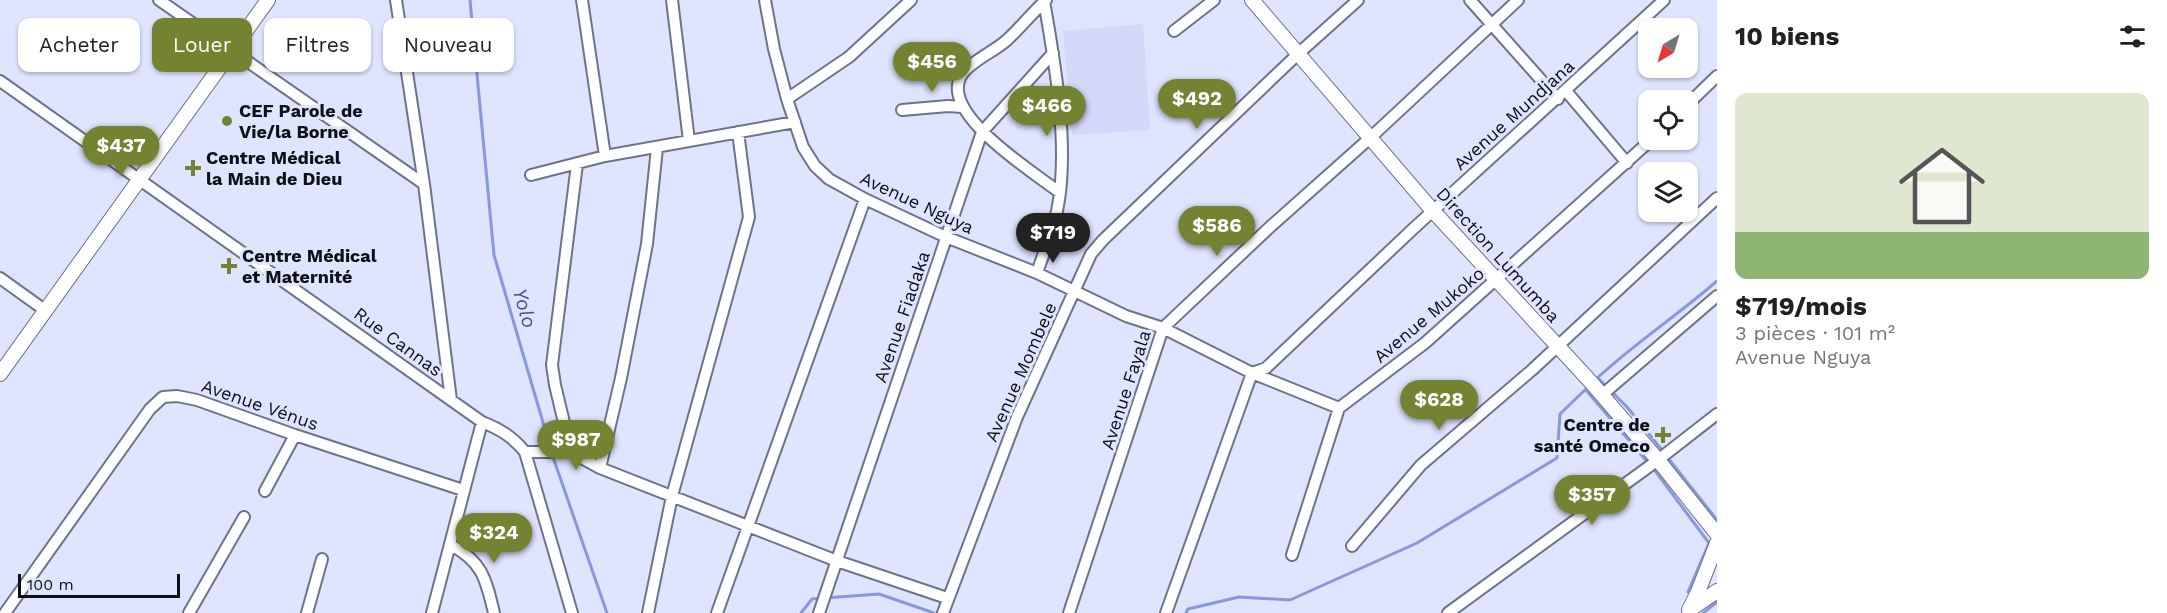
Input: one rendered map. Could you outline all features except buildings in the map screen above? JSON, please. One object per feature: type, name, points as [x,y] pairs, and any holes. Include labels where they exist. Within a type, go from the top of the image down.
[{"type":"street","points":[[159,0],[184,18]]},
{"type":"street","points":[[252,22],[268,0]]},
{"type":"street","points":[[396,0],[424,184],[451,400]]},
{"type":"street","points":[[582,0],[605,156]]},
{"type":"street","points":[[672,0],[689,141]]},
{"type":"street","name":"Avenue Nguya","points":[[765,0],[774,50],[803,147],[815,166],[829,179],[865,199],[946,237],[1037,273],[1126,316],[1163,328],[1252,373],[1339,408]]},
{"type":"street","points":[[787,99],[849,57],[911,0]]},
{"type":"street","points":[[1174,31],[1214,0]]},
{"type":"street","name":"Direction Lumumba","points":[[1252,0],[1433,211],[1658,460],[1717,534]]},
{"type":"street","name":"Avenue Mombele","points":[[943,613],[1017,417],[1092,254],[1103,240],[1299,53],[1358,0]]},
{"type":"street","points":[[1470,0],[1491,25],[1627,163]]},
{"type":"street","name":"Avenue Fayala","points":[[1070,613],[1163,328],[1518,0]]},
{"type":"street","name":"Avenue Mundjana","points":[[1252,373],[1266,368],[1433,211],[1664,0]]},
{"type":"street","points":[[1037,273],[1057,212],[1062,139],[1045,1]]},
{"type":"street","points":[[1045,1],[1007,40],[964,72],[959,82],[959,94],[962,107],[982,132],[1059,192]]},
{"type":"street","name":"Avenue Fiadaka","points":[[821,608],[982,132],[1053,53]]},
{"type":"street","points":[[252,65],[424,184]]},
{"type":"street","points":[[0,374],[216,72]]},
{"type":"street","points":[[1698,94],[1717,76]]},
{"type":"street","name":"Rue Cannas","points":[[0,81],[482,422],[500,429],[517,442],[525,453]]},
{"type":"street","points":[[902,110],[962,107]]},
{"type":"street","points":[[531,175],[605,156],[795,122]]},
{"type":"street","points":[[648,613],[672,496],[749,217],[738,132]]},
{"type":"street","points":[[600,468],[621,378],[647,244],[657,148]]},
{"type":"street","name":"Avenue Mukoko","points":[[1339,408],[1425,343],[1641,150]]},
{"type":"street","points":[[571,452],[552,365],[577,164]]},
{"type":"street","points":[[1352,546],[1421,465],[1532,370],[1717,198]]},
{"type":"street","points":[[717,613],[865,199]]},
{"type":"street","points":[[0,278],[46,311]]},
{"type":"street","points":[[1596,389],[1717,296]]},
{"type":"street","points":[[1166,613],[1252,373]]},
{"type":"street","name":"Avenue Vénus","points":[[5,613],[150,409],[163,397],[177,396],[197,400],[294,435],[463,490]]},
{"type":"street","points":[[1292,555],[1339,408]]},
{"type":"street","points":[[1448,613],[1658,460],[1717,414]]},
{"type":"street","points":[[432,613],[482,422]]},
{"type":"street","points":[[265,491],[294,435]]},
{"type":"street","points":[[572,613],[525,453],[571,452],[600,468],[837,561],[947,598]]},
{"type":"street","points":[[189,613],[244,517]]},
{"type":"street","points":[[1688,612],[1717,543]]},
{"type":"street","points":[[451,545],[475,562],[485,576],[494,613]]},
{"type":"street","points":[[306,613],[322,559]]},
{"type":"street","points":[[1688,612],[1717,591]]},
{"type":"shaded area","points":[[1143,24],[1150,130],[1072,135],[1063,31]]},
{"type":"waterway","name":"Yolo","points":[[470,0],[494,255],[554,460],[607,613]]},
{"type":"waterway","points":[[1594,381],[1717,281]]},
{"type":"waterway","points":[[1598,378],[1627,407],[1662,450]]},
{"type":"waterway","points":[[1186,613],[1188,609],[1239,597],[1290,600],[1417,543],[1557,458],[1560,414],[1589,386]]},
{"type":"waterway","points":[[1586,390],[1649,464]]},
{"type":"waterway","points":[[1668,458],[1717,520]]},
{"type":"waterway","points":[[1653,468],[1709,543],[1688,592]]},
{"type":"waterway","points":[[801,613],[812,599],[879,594],[934,613]]},
{"type":"waterway","points":[[1703,613],[1717,602]]},
{"type":"place","name":"CEF Parole de Vie/la Borne","points":[[227,121]]},
{"type":"place","name":"Centre Médical la Main de Dieu","points":[[193,168]]},
{"type":"place","name":"Centre Médical et Maternité","points":[[229,266]]},
{"type":"place","name":"Centre de santé Omeco","points":[[1663,435]]}]
